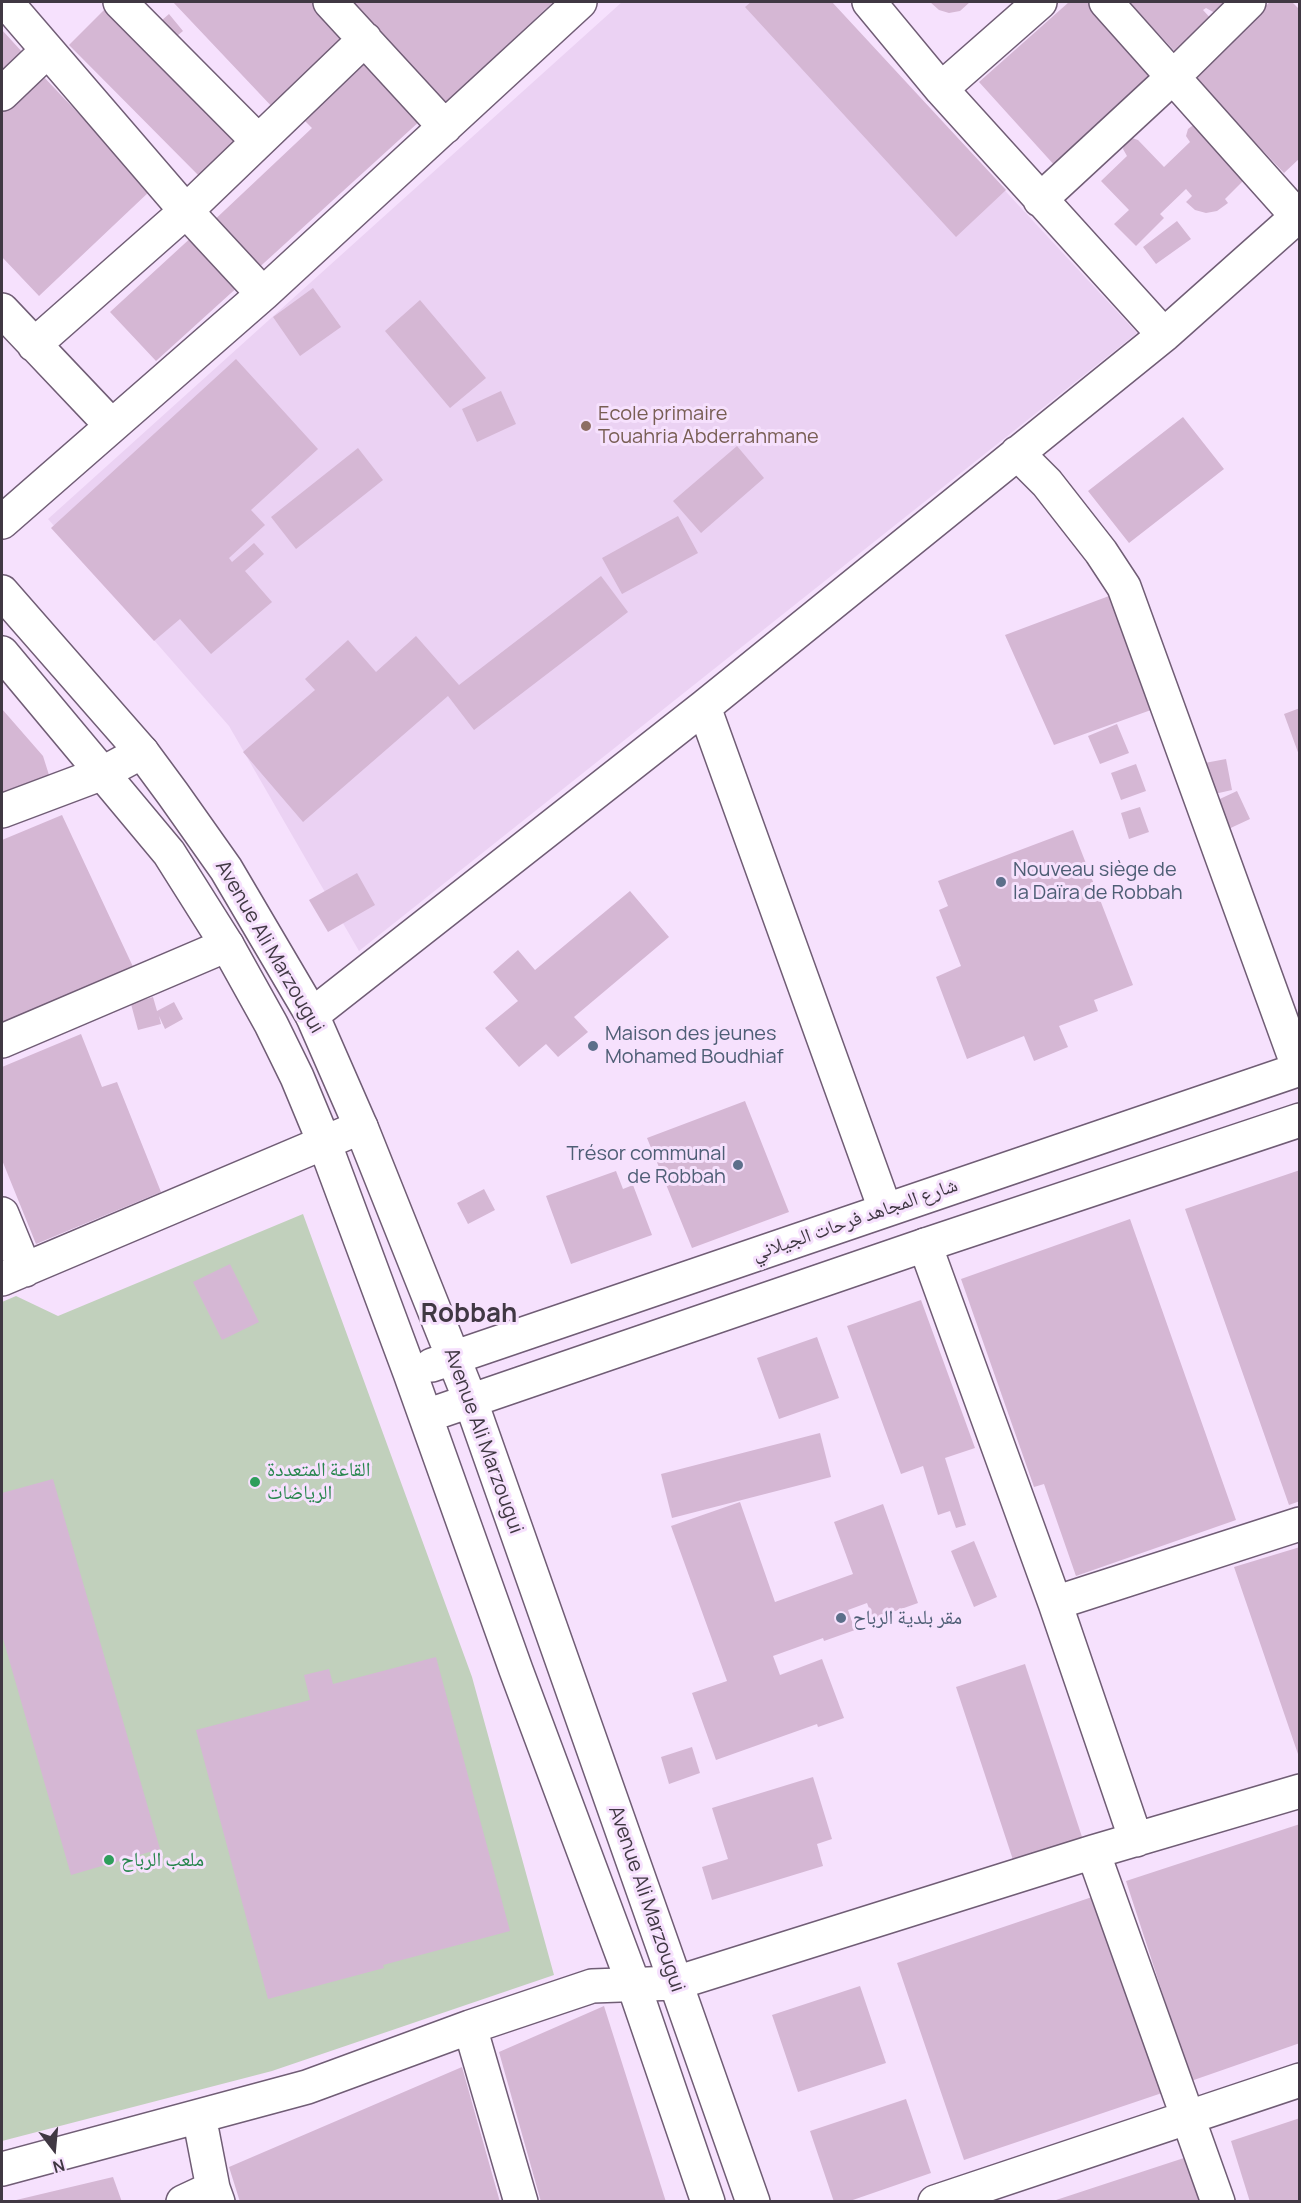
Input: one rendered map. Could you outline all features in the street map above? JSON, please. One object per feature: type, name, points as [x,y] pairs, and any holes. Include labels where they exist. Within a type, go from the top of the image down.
[{"type":"street","points":[[9,2],[47,51],[186,211],[263,294]]},
{"type":"street","points":[[120,2],[258,141]]},
{"type":"street","points":[[330,2],[445,127]]},
{"type":"street","points":[[2,522],[263,294],[580,2]]},
{"type":"street","points":[[869,2],[941,89],[1164,335]]},
{"type":"street","points":[[941,89],[1040,2]]},
{"type":"street","points":[[312,1015],[704,707],[1164,335],[1298,215],[1106,2]]},
{"type":"street","points":[[1040,200],[1174,76],[1249,2]]},
{"type":"street","points":[[34,345],[186,211],[365,39]]},
{"type":"street","points":[[2,94],[47,51]]},
{"type":"street","points":[[2,310],[111,425]]},
{"type":"street","points":[[1017,453],[1047,483],[1101,552],[1124,587],[1299,1069]]},
{"type":"street","name":"Avenue Ali Marzougui","points":[[2,592],[142,752],[226,869],[312,1015],[361,1126],[471,1402],[753,2202]]},
{"type":"street","name":"Avenue Ali Marzougui","points":[[2,653],[168,853],[227,945],[287,1056],[324,1142],[426,1416],[516,1670],[633,1983],[708,2202]]},
{"type":"street","points":[[704,707],[885,1209]]},
{"type":"street","points":[[2,811],[103,773],[142,752]]},
{"type":"street","points":[[2,1041],[227,945]]},
{"type":"street","name":"شارع المجاهد فرحات الجيلاني","points":[[410,1373],[1299,1069]]},
{"type":"street","points":[[426,1416],[1299,1120]]},
{"type":"street","points":[[2,1214],[13,1275],[361,1126]]},
{"type":"street","points":[[925,1245],[1054,1603],[1136,1840]]},
{"type":"street","points":[[1054,1603],[1299,1524]]},
{"type":"street","points":[[2,2169],[307,2087],[470,2027],[592,1986],[676,1983],[1093,1852],[1299,1791]]},
{"type":"street","points":[[1093,1852],[1218,2202]]},
{"type":"street","points":[[470,2027],[521,2202]]},
{"type":"street","points":[[935,2202],[1299,2080]]},
{"type":"street","points":[[183,2202],[216,2195],[199,2116]]},
{"type":"shaded area","name":"Ecole primaire Touahria Abderrahmane","points":[[622,2],[830,2],[1137,333],[359,951],[229,726],[48,519]]},
{"type":"green space","name":"القاعة المتعددة الرياضات","points":[[303,1214],[472,1677],[554,1975],[272,2071],[2,2141],[2,1302],[16,1296],[58,1316]]},
{"type":"building","points":[[173,2],[312,2],[350,42],[276,111]]},
{"type":"building","points":[[342,2],[553,2],[441,107]]},
{"type":"building","points":[[751,2],[832,2],[1006,190],[956,237],[745,7]]},
{"type":"building","points":[[930,2],[970,2],[960,11],[949,13],[939,10]]},
{"type":"building","points":[[1069,2],[1093,2],[1159,74],[1056,167],[979,82]]},
{"type":"building","points":[[1129,2],[1227,2],[1215,13],[1206,8],[1203,10],[1214,22],[1180,57]]},
{"type":"building","points":[[1270,2],[1292,2],[1300,10],[1300,158],[1284,173],[1192,76]]},
{"type":"building","points":[[106,8],[233,135],[236,143],[202,179],[69,45]]},
{"type":"building","points":[[169,14],[183,31],[160,50],[146,34]]},
{"type":"building","points":[[2,30],[24,54],[2,75]]},
{"type":"building","points":[[363,58],[421,120],[253,273],[208,226],[312,128],[301,117]]},
{"type":"building","points":[[41,74],[151,190],[39,296],[2,257],[2,111]]},
{"type":"building","points":[[1197,125],[1249,175],[1225,199],[1228,203],[1217,211],[1206,213],[1195,210],[1186,202],[1192,196],[1186,189],[1160,214],[1164,218],[1136,246],[1114,224],[1129,210],[1101,181],[1127,156],[1123,149],[1125,142],[1132,138],[1138,140],[1164,167],[1190,142],[1186,136],[1188,129]]},
{"type":"building","points":[[1177,221],[1191,239],[1156,264],[1143,247]]},
{"type":"building","points":[[195,234],[241,284],[156,361],[110,312]]},
{"type":"building","points":[[313,288],[341,327],[300,356],[273,317]]},
{"type":"building","points":[[420,300],[486,378],[450,408],[385,331]]},
{"type":"building","points":[[236,359],[318,449],[251,510],[265,525],[229,558],[232,562],[254,543],[264,554],[245,571],[272,602],[211,654],[180,619],[154,641],[51,528]]},
{"type":"building","points":[[501,391],[516,424],[477,442],[462,409]]},
{"type":"building","points":[[1183,417],[1224,469],[1129,543],[1088,491]]},
{"type":"building","points":[[737,446],[764,478],[701,533],[673,501]]},
{"type":"building","points":[[358,448],[383,480],[296,549],[271,517]]},
{"type":"building","points":[[678,516],[698,553],[622,594],[602,558]]},
{"type":"building","points":[[601,576],[628,612],[474,730],[448,696],[303,822],[243,752],[315,690],[305,679],[348,640],[376,672],[416,636],[459,685]]},
{"type":"building","points":[[1109,596],[1151,710],[1054,745],[1005,635]]},
{"type":"building","points":[[1300,708],[1300,755],[1299,755],[1284,714]]},
{"type":"building","points":[[2,709],[43,756],[49,775],[2,794]]},
{"type":"building","points":[[1117,724],[1129,753],[1100,764],[1088,736]]},
{"type":"building","points":[[1226,759],[1232,790],[1201,797],[1194,765]]},
{"type":"building","points":[[1136,764],[1146,791],[1121,800],[1111,773]]},
{"type":"building","points":[[1237,791],[1250,819],[1222,832],[1209,804]]},
{"type":"building","points":[[1140,807],[1149,832],[1129,839],[1121,813]]},
{"type":"building","points":[[62,815],[135,971],[2,1026],[2,840]]},
{"type":"building","points":[[1073,830],[1133,985],[1094,1000],[1098,1011],[1059,1026],[1068,1047],[1034,1061],[1024,1036],[967,1059],[936,977],[961,966],[939,910],[948,906],[938,881]]},
{"type":"building","points":[[357,873],[375,905],[328,932],[309,900]]},
{"type":"building","points":[[630,891],[669,937],[574,1017],[588,1032],[558,1057],[546,1044],[519,1067],[485,1028],[518,1001],[493,972],[518,950],[535,970]]},
{"type":"building","points":[[153,997],[157,1011],[174,1002],[183,1019],[165,1029],[159,1016],[161,1024],[138,1030],[131,1004]]},
{"type":"building","points":[[81,1034],[102,1087],[117,1082],[161,1192],[36,1244],[2,1160],[2,1067]]},
{"type":"building","points":[[745,1101],[789,1212],[692,1248],[647,1138]]},
{"type":"building","points":[[1300,1170],[1300,1501],[1289,1505],[1185,1209]]},
{"type":"building","points":[[616,1171],[623,1189],[633,1185],[652,1235],[571,1264],[546,1196]]},
{"type":"building","points":[[484,1189],[495,1210],[468,1224],[457,1203]]},
{"type":"building","points":[[1130,1219],[1236,1520],[1076,1576],[1044,1484],[1034,1487],[961,1279]]},
{"type":"building","points":[[230,1264],[259,1322],[222,1340],[193,1282]]},
{"type":"building","points":[[921,1300],[975,1448],[945,1458],[966,1525],[956,1528],[950,1511],[938,1515],[923,1466],[901,1474],[847,1326]]},
{"type":"building","points":[[817,1337],[839,1398],[779,1419],[757,1358]]},
{"type":"building","points":[[820,1433],[831,1477],[672,1518],[661,1474]]},
{"type":"building","points":[[53,1479],[160,1849],[71,1875],[2,1635],[2,1493]]},
{"type":"building","points":[[740,1502],[775,1602],[853,1574],[834,1522],[883,1504],[918,1603],[873,1619],[867,1603],[848,1610],[855,1630],[824,1641],[823,1638],[773,1656],[780,1675],[822,1659],[844,1718],[818,1727],[817,1724],[716,1760],[692,1693],[727,1681],[671,1526]]},
{"type":"building","points":[[974,1541],[997,1597],[974,1607],[951,1551]]},
{"type":"building","points":[[1300,1547],[1300,1757],[1299,1757],[1234,1567]]},
{"type":"building","points":[[436,1657],[510,1931],[268,1999],[196,1730],[310,1700],[304,1675],[329,1669],[333,1684]]},
{"type":"building","points":[[1025,1664],[1084,1843],[1015,1866],[956,1687]]},
{"type":"building","points":[[692,1747],[700,1773],[669,1784],[661,1757]]},
{"type":"building","points":[[813,1777],[832,1839],[817,1844],[823,1866],[712,1900],[702,1867],[728,1859],[712,1808]]},
{"type":"building","points":[[1300,1824],[1300,2043],[1191,2081],[1126,1881]]},
{"type":"building","points":[[1095,1896],[1162,2093],[964,2160],[897,1963]]},
{"type":"building","points":[[860,1986],[886,2063],[798,2092],[772,2015]]},
{"type":"building","points":[[604,2006],[666,2202],[541,2202],[499,2052]]},
{"type":"building","points":[[462,2067],[500,2202],[240,2202],[229,2167]]},
{"type":"building","points":[[906,2099],[931,2173],[847,2202],[834,2202],[810,2131]]},
{"type":"building","points":[[1300,2118],[1300,2202],[1250,2202],[1231,2141]]},
{"type":"building","points":[[1187,2157],[1201,2202],[1053,2202],[1053,2201]]},
{"type":"building","points":[[113,2177],[122,2202],[12,2202],[12,2201]]},
{"type":"place","name":"Ecole primaire Touahria Abderrahmane","points":[[586,426]]},
{"type":"place","name":"Nouveau siège de la Daïra de Robbah","points":[[1001,882]]},
{"type":"place","name":"Maison des jeunes Mohamed Boudhiaf","points":[[593,1046]]},
{"type":"place","name":"Trésor communal de Robbah","points":[[738,1165]]},
{"type":"place","name":"القاعة المتعددة الرياضات","points":[[255,1482]]},
{"type":"place","name":"مقر بلدية الرباح","points":[[841,1618]]},
{"type":"place","name":"ملعب الرباح","points":[[109,1860]]},
{"type":"district","name":"Robbah","points":[[469,1315]]}]
